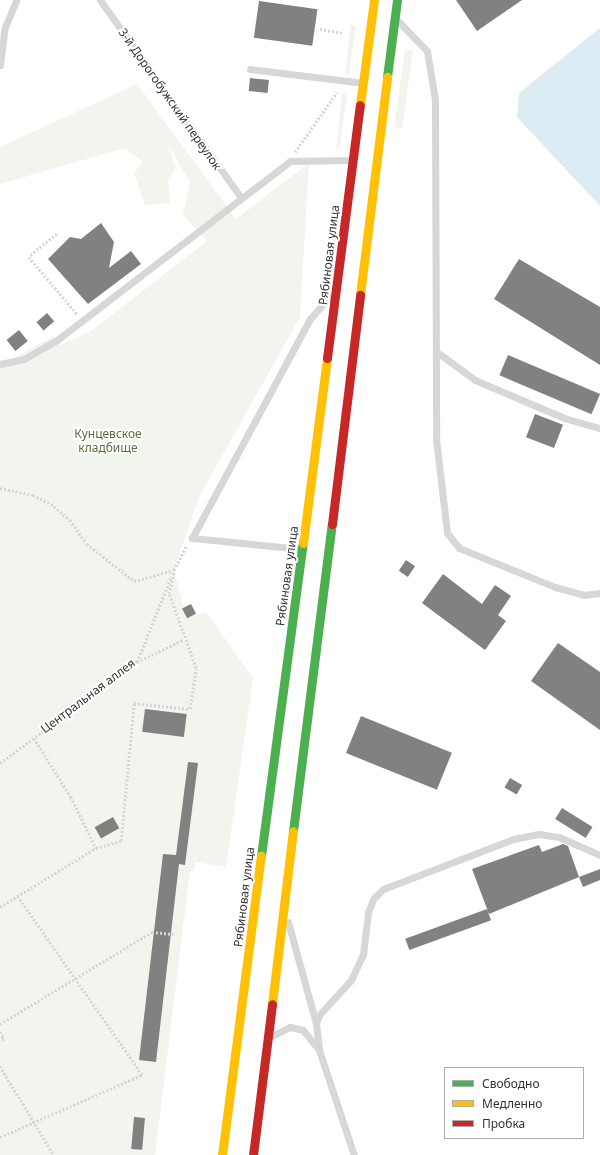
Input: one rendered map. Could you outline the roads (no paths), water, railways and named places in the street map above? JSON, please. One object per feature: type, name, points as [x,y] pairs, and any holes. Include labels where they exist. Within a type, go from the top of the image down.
[{"type":"main road","name":"Рябиновая улица","points":[[222,1155],[303,549],[374,0]]},
{"type":"main road","points":[[253,1155],[397,0]]},
{"type":"lane","points":[[0,65],[3,27],[13,1],[24,0]]},
{"type":"lane","name":"3-й Дорогобужский переулок","points":[[100,0],[241,198]]},
{"type":"lane","points":[[395,18],[427,51],[435,100],[437,352],[436,440],[447,533],[459,548],[555,587],[584,595],[600,593]]},
{"type":"lane","points":[[250,69],[363,83]]},
{"type":"lane","points":[[0,364],[24,359],[57,340],[290,161],[353,160]]},
{"type":"lane","points":[[303,549],[192,538],[310,319],[337,289]]},
{"type":"lane","points":[[437,352],[475,380],[564,418],[600,428]]},
{"type":"lane","points":[[316,1024],[319,1015],[351,980],[363,954],[368,913],[373,899],[383,889],[513,839],[538,834],[559,837],[600,855]]},
{"type":"lane","points":[[284,906],[316,1024],[319,1050],[354,1155]]},
{"type":"lane","points":[[268,1038],[290,1026],[303,1030],[319,1050]]},
{"type":"park label","name":"Кунцевское кладбище","points":[[108,441]]}]
